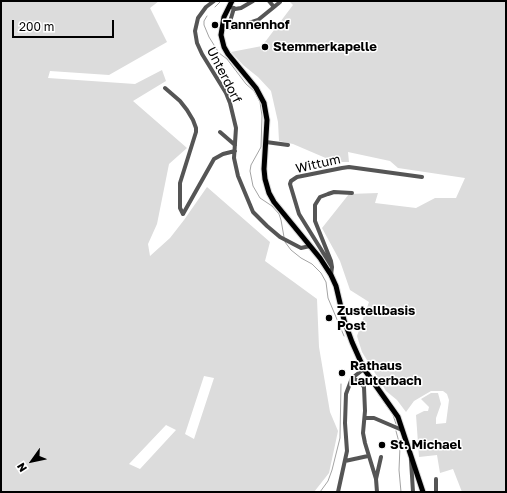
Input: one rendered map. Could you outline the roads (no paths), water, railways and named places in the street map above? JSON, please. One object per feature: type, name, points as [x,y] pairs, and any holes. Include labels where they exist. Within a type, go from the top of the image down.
[{"type":"main road","points":[[231,5],[224,16],[221,35],[224,47],[260,94],[266,112],[267,120],[264,169],[269,193],[278,207],[310,246],[331,275],[336,286],[346,328],[364,369],[395,413],[423,492]]},
{"type":"street","name":"Unterdorf","points":[[214,1],[206,7],[198,18],[195,31],[197,43],[202,54],[228,99],[236,128],[235,162],[238,176],[253,212],[274,233],[301,248],[310,246]]},
{"type":"street","points":[[253,1],[241,8],[231,5],[230,28],[258,20],[280,2]]},
{"type":"street","points":[[269,1],[274,7]]},
{"type":"street","points":[[164,88],[187,110],[194,120],[196,128],[180,183],[180,208],[183,214],[214,159],[223,154],[235,151]]},
{"type":"street","points":[[220,132],[235,145]]},
{"type":"street","points":[[266,142],[288,145]]},
{"type":"street","name":"Wittum","points":[[332,267],[299,214],[290,184],[291,181],[297,177],[342,168],[422,177]]},
{"type":"street","points":[[331,275],[331,261],[316,220],[315,205],[320,197],[334,192],[352,193]]},
{"type":"street","points":[[338,492],[347,444],[345,401],[352,378],[364,369]]},
{"type":"street","points":[[352,378],[359,381],[364,387],[365,418],[363,433],[368,456],[376,479],[377,492]]},
{"type":"street","points":[[365,418],[374,418],[402,430]]},
{"type":"street","points":[[345,461],[368,456]]},
{"type":"street","points":[[376,479],[382,457]]},
{"type":"street","points":[[411,458],[413,492]]},
{"type":"street","points":[[436,479],[436,492]]},
{"type":"waterway","points":[[215,7],[221,1]]},
{"type":"waterway","points":[[207,16],[204,21],[204,25],[209,37],[219,53],[227,59],[246,84],[254,91],[260,102],[262,116],[261,147],[251,165],[250,171],[253,186],[260,198],[272,206],[279,214],[284,237]]},
{"type":"waterway","points":[[285,242],[291,250],[312,264],[321,273],[326,282],[328,298],[344,336]]},
{"type":"waterway","points":[[320,492],[328,481],[340,438],[341,384]]},
{"type":"waterway","points":[[378,394],[393,415],[396,424]]},
{"type":"waterway","points":[[396,431],[400,446],[399,470],[401,492]]},
{"type":"place","name":"Tannenhof","points":[[215,25]]},
{"type":"place","name":"Stemmerkapelle","points":[[265,47]]},
{"type":"place","name":"Zustellbasis Post","points":[[329,318]]},
{"type":"place","name":"Rathaus Lauterbach","points":[[342,373]]},
{"type":"place","name":"St. Michael","points":[[382,445]]}]
